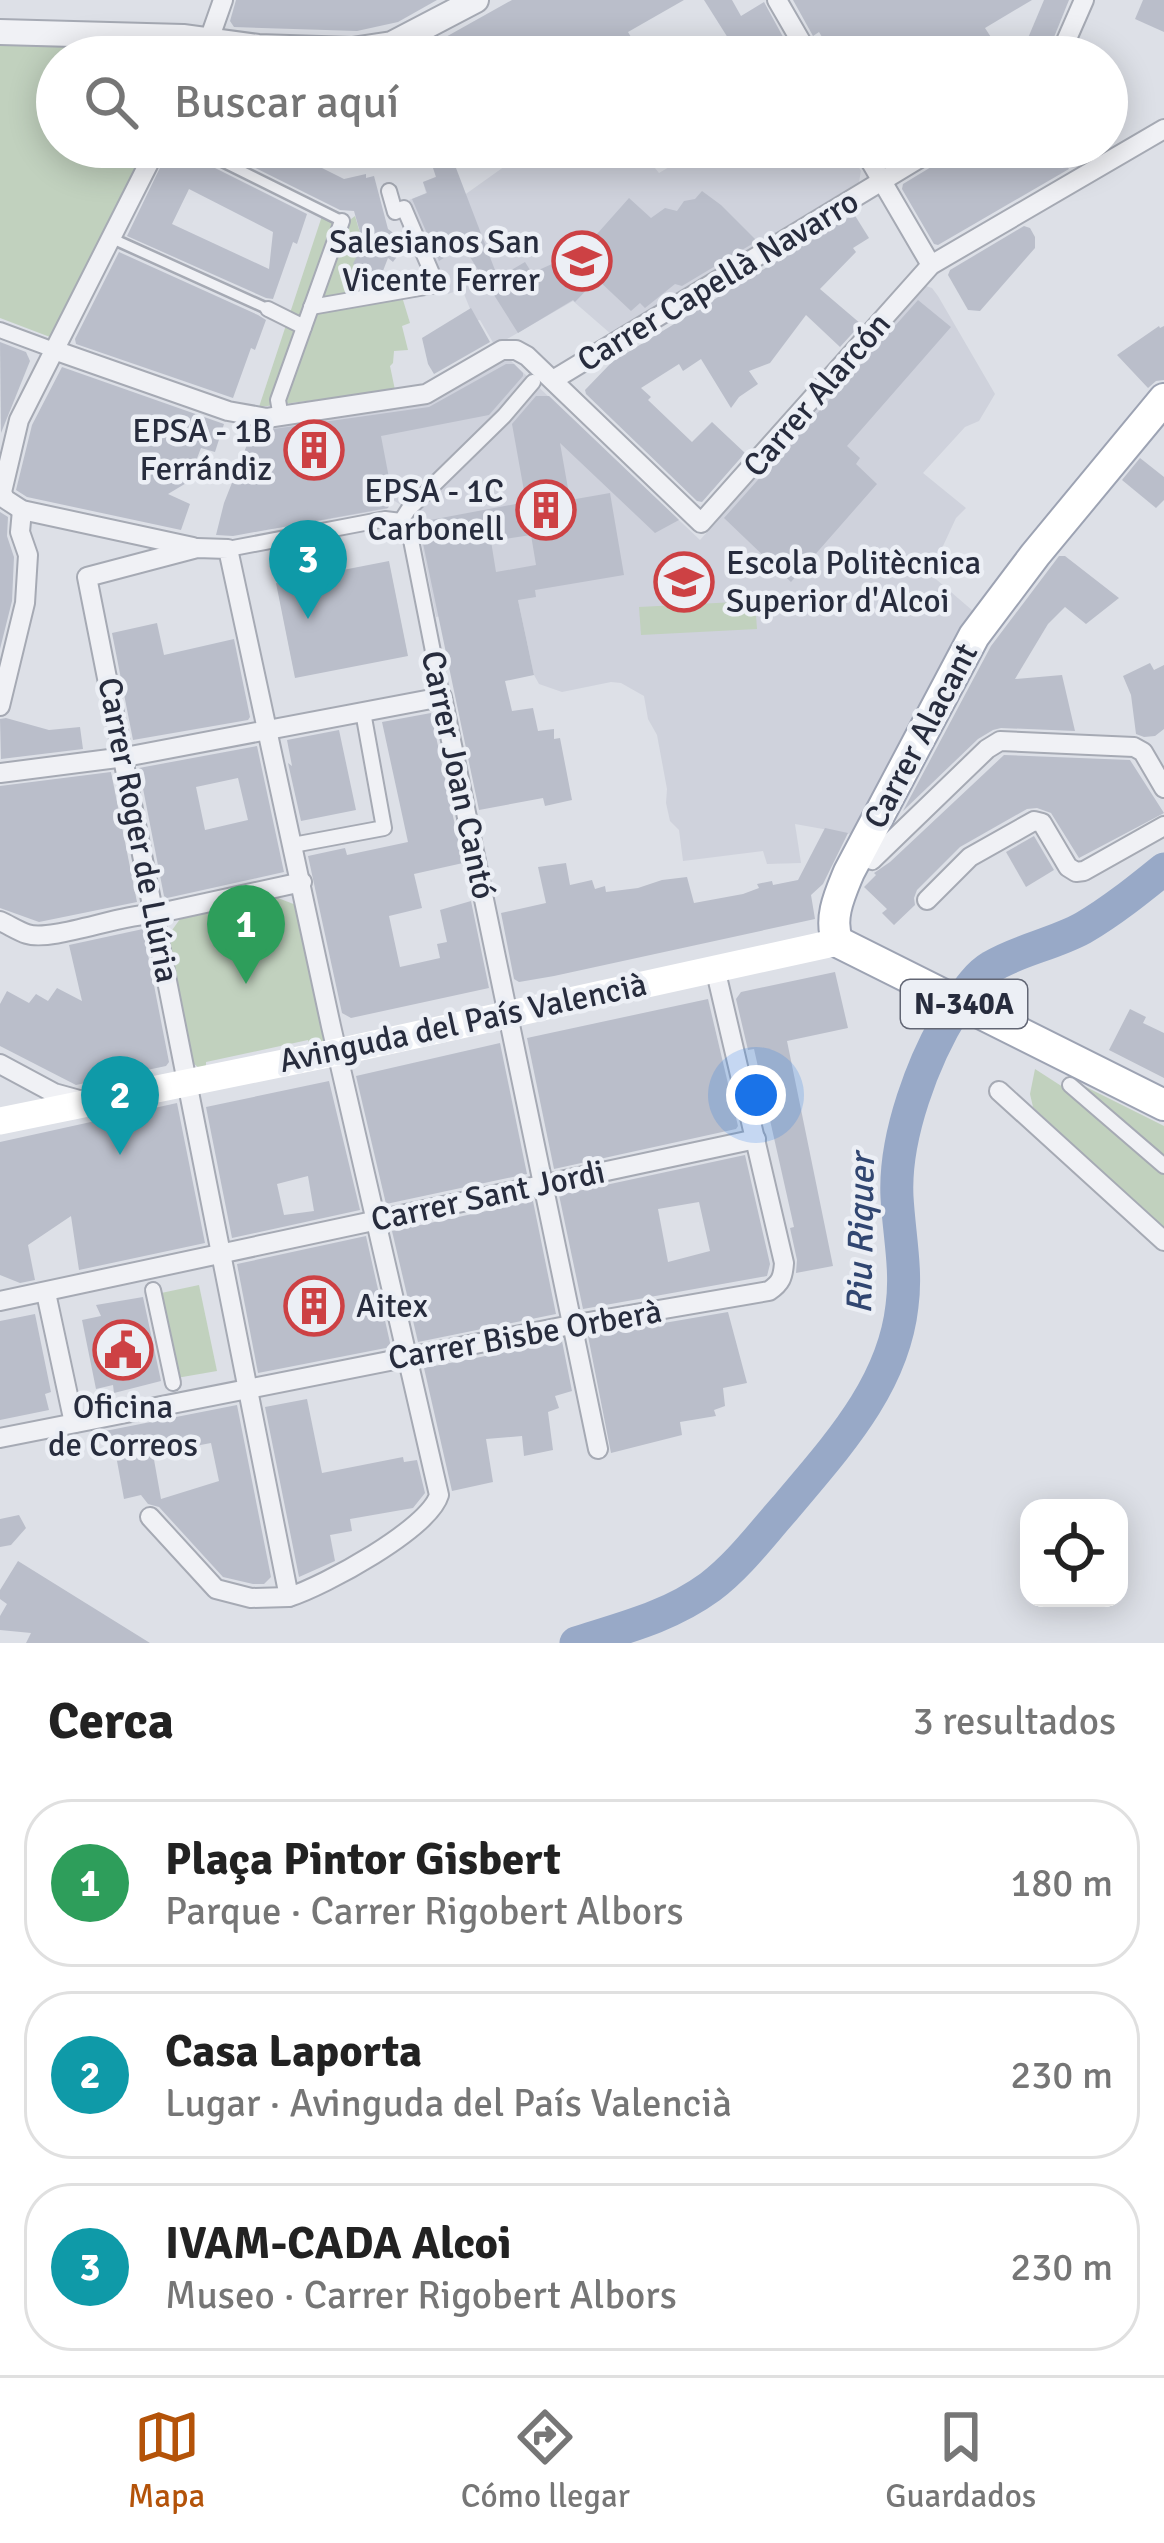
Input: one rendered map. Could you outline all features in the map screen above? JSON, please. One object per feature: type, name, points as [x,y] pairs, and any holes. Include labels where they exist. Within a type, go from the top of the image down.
[{"type":"main road","name":"Carrer Alacant","points":[[836,929],[842,889],[864,840],[974,636],[1164,399]]},
{"type":"main road","name":"Avinguda del País Valencià","points":[[0,1121],[803,949],[836,929]]},
{"type":"main road","name":"N-340A","points":[[836,929],[1080,1076]]},
{"type":"main road","points":[[1080,1076],[1164,1105]]},
{"type":"street","points":[[211,36],[223,0]]},
{"type":"street","points":[[410,36],[476,0]]},
{"type":"street","points":[[777,0],[798,36]]},
{"type":"street","points":[[1068,36],[1084,0]]},
{"type":"street","points":[[0,32],[52,36]]},
{"type":"street","name":"Carrer Alarcón","points":[[1128,150],[1164,129]]},
{"type":"street","points":[[0,330],[54,350],[228,411],[257,417],[425,394],[507,349],[522,352],[543,381],[408,510],[405,528],[385,519],[229,549],[196,548],[22,510],[2,495],[16,429],[54,350],[146,168]]},
{"type":"street","points":[[874,168],[932,266]]},
{"type":"street","name":"Carrer Capellà Navarro","points":[[543,381],[903,168]]},
{"type":"street","name":"Carrer Alarcón","points":[[543,381],[701,523],[932,266],[1098,168]]},
{"type":"street","points":[[311,307],[437,285],[404,208],[395,212],[389,191]]},
{"type":"street","points":[[281,417],[278,400],[342,221]]},
{"type":"street","points":[[268,309],[304,327]]},
{"type":"street","points":[[0,706],[25,603],[28,555],[20,532],[22,510]]},
{"type":"street","name":"Carrer Joan Cantó","points":[[405,528],[598,1449]]},
{"type":"street","name":"Carrer Roger de Llúria","points":[[196,548],[88,577],[289,1597]]},
{"type":"street","points":[[150,1517],[216,1589],[251,1598],[289,1597],[346,1573],[436,1504],[438,1488],[229,549]]},
{"type":"street","points":[[0,773],[125,757],[442,697]]},
{"type":"street","points":[[293,845],[384,829],[362,712]]},
{"type":"street","points":[[864,840],[872,860],[1000,741],[1133,747],[1143,752],[1164,788]]},
{"type":"street","points":[[927,900],[970,857],[1034,821],[1042,823],[1068,867],[1076,872],[1164,826]]},
{"type":"street","points":[[0,921],[38,936],[302,883]]},
{"type":"street","points":[[715,968],[756,1139]]},
{"type":"street","points":[[0,1064],[54,1093],[88,1102]]},
{"type":"street","points":[[1080,1076],[1164,1166]]},
{"type":"street","points":[[999,1091],[1164,1241]]},
{"type":"street","name":"Carrer Sant Jordi","points":[[0,1301],[756,1139]]},
{"type":"street","name":"Carrer Bisbe Orberà","points":[[0,1438],[571,1325],[769,1291],[779,1285],[784,1263],[756,1139]]},
{"type":"street","points":[[153,1290],[173,1383]]},
{"type":"street","points":[[46,1293],[74,1423]]},
{"type":"lane","points":[[235,168],[342,221]]},
{"type":"lane","points":[[111,238],[268,309]]},
{"type":"shaded area","name":"Salesianos San Vicente Ferrer","points":[[502,168],[655,168],[659,173],[667,168],[861,171],[859,182],[611,334],[573,301],[495,346],[480,320],[475,321],[462,289],[448,294],[409,200],[426,193],[423,182],[440,175],[463,196]]},
{"type":"shaded area","name":"Escola Politècnica Superior d'Alcoi","points":[[926,286],[938,296],[995,394],[979,421],[965,427],[923,473],[966,508],[956,518],[930,574],[973,611],[851,834],[795,824],[801,863],[767,864],[763,851],[683,861],[679,830],[670,821],[666,803],[657,735],[644,696],[621,683],[562,692],[539,684],[518,600],[436,617],[419,530],[425,520],[393,500],[387,509],[272,529],[252,432],[380,409],[499,359],[510,360],[700,540],[919,287]]},
{"type":"green space","points":[[0,44],[36,45],[36,168],[136,168],[50,337],[0,318]]},
{"type":"green space","points":[[322,216],[342,226],[355,216],[363,243],[354,264],[374,273],[368,302],[403,300],[410,323],[402,326],[408,350],[394,351],[390,366],[395,390],[259,407]]},
{"type":"green space","points":[[755,601],[757,629],[641,635],[639,607]]},
{"type":"green space","points":[[278,898],[296,905],[326,1034],[323,1041],[310,1045],[308,1040],[206,1062],[206,1068],[199,1068],[193,1063],[170,933],[180,919]]},
{"type":"green space","points":[[1035,1069],[1066,1089],[1074,1081],[1164,1126],[1164,1230],[1033,1107],[1030,1094]]},
{"type":"green space","points":[[199,1285],[217,1371],[165,1380],[147,1296]]},
{"type":"building","points":[[236,0],[437,0],[398,22],[357,31],[234,27],[230,21]]},
{"type":"building","points":[[512,0],[684,0],[628,32],[630,36],[448,36]]},
{"type":"building","points":[[704,0],[732,0],[741,16],[764,2],[783,36],[727,36]]},
{"type":"building","points":[[793,0],[1032,0],[985,28],[990,36],[821,36],[819,32],[813,36]]},
{"type":"building","points":[[1044,0],[1069,0],[1054,36],[1029,36]]},
{"type":"building","points":[[1143,0],[1164,0],[1164,32],[1135,19]]},
{"type":"building","points":[[160,168],[215,168],[307,214],[273,299],[127,236]],"holes":[[[189,189],[273,232],[269,269],[172,224]]]},
{"type":"building","points":[[255,168],[322,168],[344,179],[374,176],[388,229],[407,243],[393,262],[388,258],[381,276],[353,264],[363,243],[354,211],[340,210]]},
{"type":"building","points":[[433,168],[456,168],[498,278],[525,262],[532,273],[552,264],[563,281],[595,248],[589,243],[629,198],[651,218],[665,208],[677,211],[702,191],[757,241],[682,286],[675,284],[645,308],[640,303],[631,311],[597,279],[575,302],[518,333],[463,246],[439,261],[412,199],[427,193],[423,182],[436,177]]},
{"type":"building","points":[[929,168],[1069,169],[938,245],[903,184]]},
{"type":"building","points":[[854,214],[869,238],[853,248],[856,252],[820,289],[861,324],[840,347],[806,315],[770,363],[749,371],[758,384],[731,408],[701,359],[683,371],[679,364],[641,388],[692,442],[712,422],[745,453],[702,502],[697,501],[585,390],[612,362]]},
{"type":"building","points":[[1024,226],[1035,237],[1035,248],[980,311],[968,310],[948,275],[950,270]]},
{"type":"building","points":[[119,252],[266,320],[233,398],[76,344]]},
{"type":"building","points":[[918,300],[951,327],[847,446],[860,458],[856,464],[877,484],[791,582],[724,518]]},
{"type":"building","points":[[471,308],[490,342],[434,374],[422,338]]},
{"type":"building","points":[[1164,326],[1164,380],[1148,388],[1117,355]]},
{"type":"building","points":[[0,342],[26,352],[30,361],[1,433]]},
{"type":"building","name":"EPSA - 1B Ferrándiz","points":[[506,364],[514,364],[523,376],[489,415],[381,436],[393,499],[388,508],[233,536],[216,535],[252,432],[429,407]]},
{"type":"building","points":[[62,367],[224,424],[215,452],[201,448],[188,482],[168,494],[190,504],[181,530],[27,497],[16,490],[32,425]]},
{"type":"building","points":[[536,396],[549,396],[679,520],[655,533],[560,443],[570,500],[610,493],[624,575],[535,590],[536,597],[518,600],[534,675],[505,681],[512,711],[533,708],[538,731],[554,729],[554,739],[560,738],[572,800],[545,806],[543,798],[479,810],[420,529],[425,521],[526,502],[512,424]],"holes":[[[531,535],[536,565],[496,572],[491,541]]]},
{"type":"building","points":[[1140,458],[1164,477],[1164,500],[1156,508],[1122,480]]},
{"type":"building","points":[[0,512],[8,517],[7,536],[14,557],[12,601],[0,649]]},
{"type":"building","points":[[1059,556],[1119,598],[1086,624],[1065,607],[1048,624],[1015,679],[1062,675],[1075,731],[993,730],[903,811],[991,646]]},
{"type":"building","points":[[389,561],[408,656],[295,678],[276,583]]},
{"type":"building","points":[[157,623],[164,655],[234,639],[248,720],[133,740],[112,633]]},
{"type":"building","points":[[1150,663],[1154,670],[1164,665],[1164,729],[1144,737],[1136,734],[1131,695],[1123,676]]},
{"type":"building","points":[[431,713],[463,863],[414,874],[422,908],[389,916],[400,967],[440,958],[437,944],[447,942],[440,910],[471,901],[489,988],[351,1018],[342,1013],[308,856],[345,848],[347,855],[408,842],[382,722]]},
{"type":"building","points":[[0,719],[49,730],[80,727],[83,749],[1,759]]},
{"type":"building","points":[[339,730],[356,810],[301,821],[287,740]]},
{"type":"building","points":[[257,746],[284,872],[164,896],[139,768]],"holes":[[[238,778],[248,820],[205,830],[196,787]]]},
{"type":"building","points":[[1004,755],[1130,760],[1164,813],[1079,858],[1051,813],[1027,809],[960,847],[917,890],[915,905],[894,925],[882,913],[887,909],[864,887]]},
{"type":"building","points":[[111,772],[137,902],[39,922],[0,908],[0,786]]},
{"type":"building","points":[[825,828],[848,833],[823,884],[811,895],[815,919],[554,976],[514,979],[501,913],[546,903],[538,867],[566,863],[570,885],[592,880],[595,889],[605,886],[606,892],[687,877],[694,903],[743,894],[759,888],[757,884],[798,880]]},
{"type":"building","points":[[1034,836],[1054,870],[1026,887],[1006,852]]},
{"type":"building","points":[[143,929],[169,1062],[166,1066],[76,1085],[0,1046],[0,1004],[7,991],[29,1003],[36,994],[48,1001],[57,988],[82,1001],[69,945]]},
{"type":"building","points":[[835,972],[848,1028],[787,1041],[833,1266],[796,1273],[790,1228],[794,1227],[754,1049],[748,1050],[736,999],[741,992]]},
{"type":"building","points":[[708,999],[736,1129],[554,1169],[527,1038]]},
{"type":"building","points":[[1130,1009],[1146,1017],[1143,1023],[1164,1033],[1164,1078],[1109,1050]]},
{"type":"building","points":[[500,1043],[527,1174],[386,1204],[356,1076]]},
{"type":"building","points":[[329,1081],[360,1210],[232,1238],[206,1107]],"holes":[[[308,1176],[314,1211],[284,1215],[277,1184]]]},
{"type":"building","points":[[177,1103],[205,1243],[79,1270],[71,1216],[28,1245],[35,1280],[20,1283],[0,1275],[0,1142]]},
{"type":"building","points":[[745,1155],[770,1264],[767,1276],[583,1309],[559,1195]],"holes":[[[699,1202],[710,1251],[668,1262],[658,1209]]]},
{"type":"building","points":[[533,1201],[556,1314],[418,1342],[392,1231]]},
{"type":"building","name":"Aitex","points":[[366,1236],[391,1347],[258,1373],[237,1264]]},
{"type":"building","name":"Oficina de Correos","points":[[143,1297],[161,1381],[114,1393],[113,1385],[96,1389],[82,1320],[101,1316],[96,1305]]},
{"type":"building","points":[[728,1312],[747,1383],[723,1388],[725,1406],[714,1410],[716,1416],[680,1422],[682,1435],[611,1453],[588,1336]]},
{"type":"building","points":[[35,1314],[51,1392],[45,1394],[49,1410],[0,1420],[0,1321]]},
{"type":"building","points":[[562,1341],[572,1391],[555,1396],[559,1408],[548,1412],[553,1450],[524,1456],[522,1436],[486,1439],[493,1482],[452,1491],[424,1368]]},
{"type":"building","points":[[307,1399],[322,1473],[403,1457],[404,1462],[417,1460],[425,1493],[413,1508],[350,1519],[352,1531],[330,1535],[335,1561],[299,1577],[265,1407]]},
{"type":"building","points":[[237,1405],[271,1577],[264,1584],[253,1584],[223,1577],[159,1507],[148,1504],[141,1495],[124,1499],[105,1431]],"holes":[[[211,1443],[219,1481],[161,1499],[153,1454]]]},
{"type":"building","points":[[19,1515],[26,1528],[11,1545],[0,1547],[0,1519]]},
{"type":"building","points":[[18,1561],[150,1643],[26,1643],[31,1633],[0,1630],[0,1616],[7,1604],[0,1599],[0,1590]]},
{"type":"waterway","name":"Riu Riquer","points":[[576,1643],[662,1614],[710,1587],[749,1549],[842,1439],[874,1390],[896,1335],[904,1279],[897,1197],[900,1149],[913,1099],[943,1028],[986,971],[1083,928],[1164,869]]},
{"type":"place","name":"Salesianos San Vicente Ferrer","points":[[582,261]]},
{"type":"place","name":"EPSA - 1B Ferrándiz","points":[[314,450]]},
{"type":"place","name":"EPSA - 1C Carbonell","points":[[546,510]]},
{"type":"place","name":"Escola Politècnica Superior d'Alcoi","points":[[684,582]]},
{"type":"place","name":"IVAM-CADA Alcoi","points":[[308,619]]},
{"type":"place","name":"Plaça Pintor Gisbert","points":[[246,984]]},
{"type":"place","name":"Casa Laporta","points":[[120,1155]]},
{"type":"place","name":"Aitex","points":[[314,1306]]},
{"type":"place","name":"Oficina de Correos","points":[[123,1350]]}]
